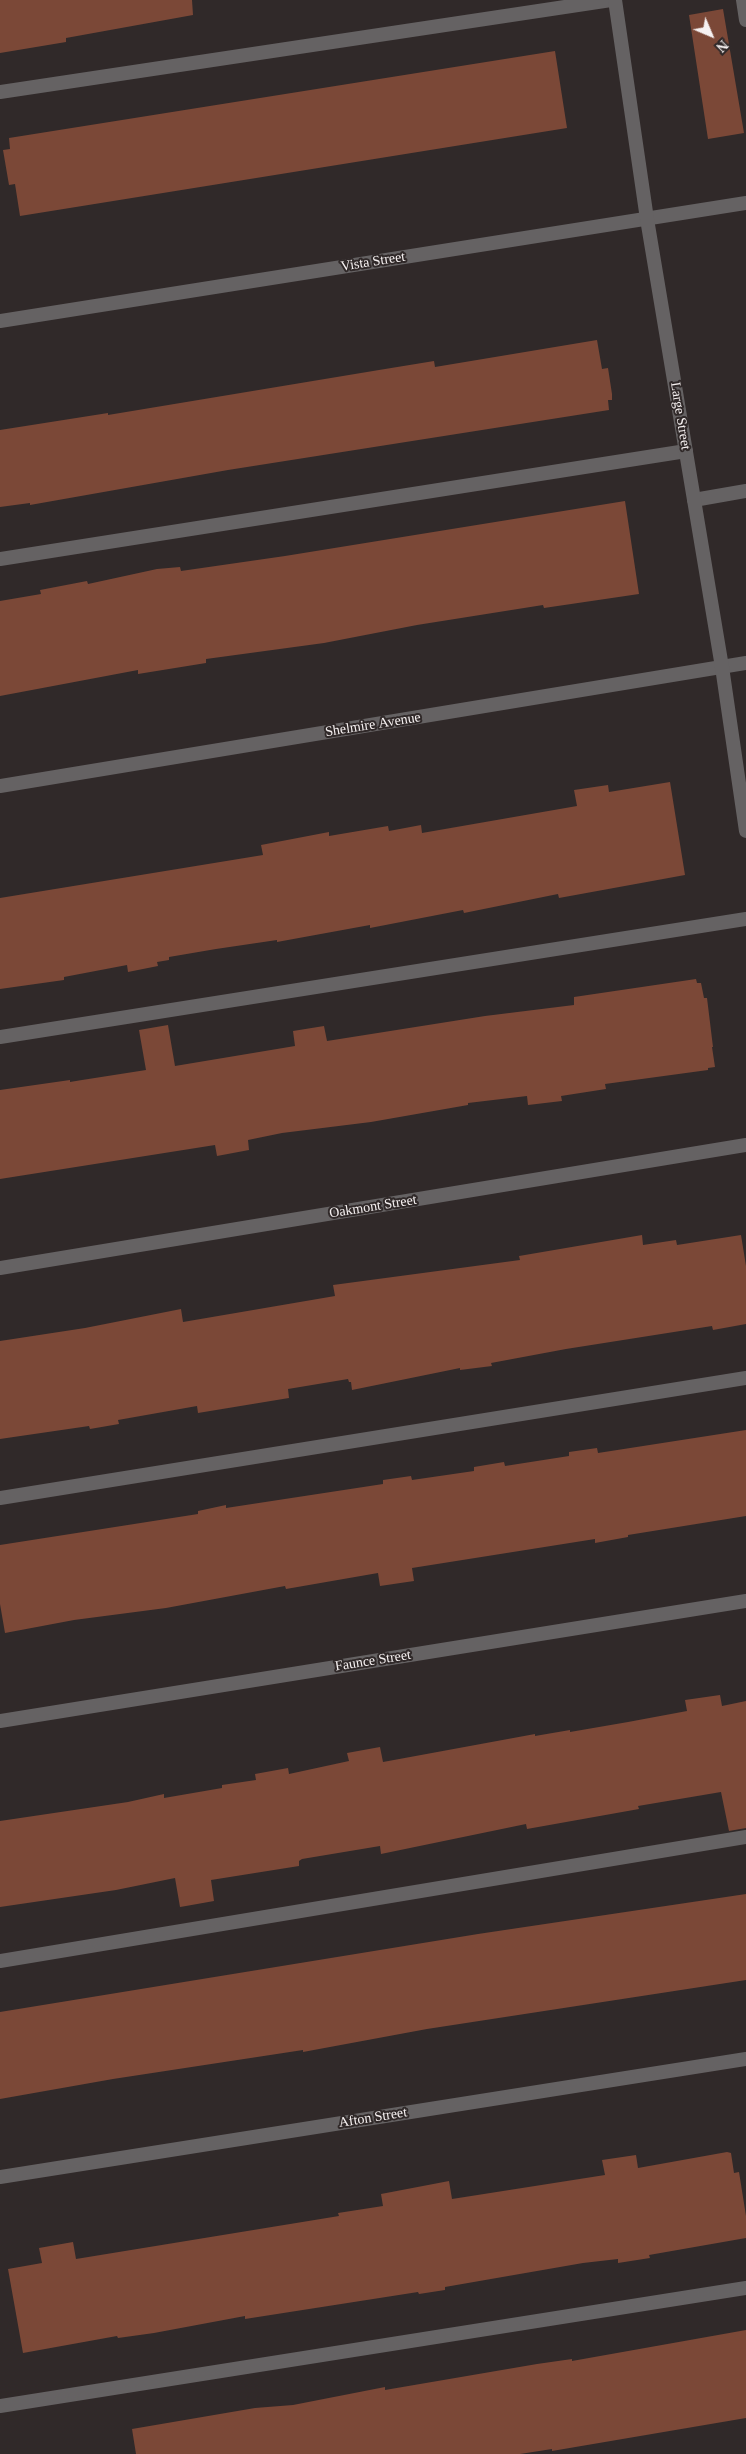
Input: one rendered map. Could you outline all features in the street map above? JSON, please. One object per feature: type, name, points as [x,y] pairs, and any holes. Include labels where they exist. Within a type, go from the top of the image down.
[{"type":"street","points":[[0,92],[613,0]]},
{"type":"street","name":"Large Street","points":[[613,0],[647,219],[722,667],[746,832]]},
{"type":"street","points":[[743,0],[746,20]]},
{"type":"street","name":"Vista Street","points":[[0,321],[746,203]]},
{"type":"street","points":[[0,559],[686,450]]},
{"type":"street","points":[[694,500],[746,491]]},
{"type":"street","name":"Shelmire Avenue","points":[[0,786],[746,663]]},
{"type":"street","points":[[0,1037],[746,919]]},
{"type":"street","name":"Oakmont Street","points":[[0,1268],[746,1145]]},
{"type":"street","points":[[0,1498],[746,1378]]},
{"type":"street","name":"Faunce Street","points":[[0,1721],[746,1601]]},
{"type":"street","points":[[0,1961],[746,1837]]},
{"type":"street","name":"Afton Street","points":[[0,2177],[746,2059]]},
{"type":"street","points":[[0,2406],[746,2288]]},
{"type":"building","points":[[0,0],[192,0],[193,15],[66,38],[66,42],[0,53]]},
{"type":"building","points":[[723,9],[744,133],[708,139],[689,15]]},
{"type":"building","points":[[555,51],[567,128],[20,216],[15,184],[9,185],[3,150],[10,149],[9,138]]},
{"type":"building","points":[[597,340],[602,369],[608,368],[612,394],[612,400],[608,400],[609,410],[228,470],[30,505],[30,503],[0,507],[0,430],[108,413],[108,415],[434,361],[435,367]]},
{"type":"building","points":[[625,501],[639,594],[544,608],[543,605],[417,625],[324,643],[206,659],[206,663],[138,674],[138,670],[0,696],[0,601],[41,594],[40,590],[87,581],[88,584],[157,569],[180,567],[181,571],[285,556]]},
{"type":"building","points":[[670,782],[685,875],[559,898],[558,894],[464,913],[463,910],[370,928],[370,925],[277,942],[277,940],[169,957],[169,960],[157,962],[158,966],[128,972],[127,965],[64,977],[64,980],[0,989],[0,898],[263,855],[261,845],[329,832],[329,836],[388,826],[389,831],[421,825],[422,833],[577,806],[574,790],[608,785],[609,792]]},
{"type":"building","points":[[696,979],[697,983],[701,983],[704,998],[707,998],[715,1067],[708,1068],[708,1070],[605,1084],[606,1089],[561,1096],[562,1101],[528,1105],[527,1096],[468,1103],[468,1105],[371,1122],[282,1133],[248,1140],[249,1150],[217,1156],[215,1145],[0,1179],[0,1090],[70,1080],[70,1082],[146,1070],[139,1030],[168,1025],[175,1066],[295,1046],[293,1031],[324,1026],[327,1041],[485,1016],[574,1005],[574,997]]},
{"type":"building","points":[[642,1235],[643,1245],[676,1240],[677,1245],[741,1235],[746,1266],[746,1324],[713,1330],[712,1326],[566,1349],[491,1363],[492,1366],[460,1370],[460,1368],[352,1390],[351,1382],[348,1379],[288,1389],[289,1398],[198,1413],[197,1406],[118,1420],[119,1424],[90,1429],[89,1426],[0,1439],[0,1341],[85,1328],[181,1309],[183,1322],[335,1296],[333,1285],[520,1260],[519,1256]]},
{"type":"building","points":[[746,1430],[746,1516],[628,1535],[628,1537],[595,1543],[595,1539],[412,1568],[414,1581],[380,1586],[378,1573],[286,1589],[285,1586],[166,1608],[74,1620],[5,1633],[0,1604],[0,1545],[198,1514],[198,1511],[226,1505],[226,1508],[383,1484],[383,1480],[411,1476],[412,1480],[474,1471],[474,1467],[504,1462],[505,1466],[569,1456],[569,1452],[597,1448],[598,1453]]},
{"type":"building","points":[[720,1695],[722,1706],[746,1701],[746,1828],[729,1831],[721,1792],[638,1806],[639,1809],[527,1829],[526,1824],[381,1854],[380,1846],[302,1859],[299,1861],[299,1866],[211,1880],[214,1901],[180,1907],[175,1878],[116,1890],[0,1907],[0,1821],[128,1802],[164,1794],[164,1798],[222,1788],[222,1785],[256,1780],[255,1774],[288,1768],[289,1774],[349,1761],[347,1753],[380,1747],[383,1762],[535,1734],[535,1736],[570,1730],[570,1732],[628,1722],[687,1711],[685,1700]]},
{"type":"building","points":[[746,1894],[746,1980],[427,2029],[303,2052],[303,2050],[113,2079],[0,2099],[0,2012],[478,1934]]},
{"type":"building","points":[[727,2152],[731,2153],[734,2173],[739,2172],[746,2216],[746,2238],[649,2255],[650,2258],[618,2263],[618,2259],[583,2263],[445,2287],[445,2290],[419,2294],[418,2292],[245,2319],[245,2316],[154,2333],[118,2338],[117,2336],[23,2353],[8,2269],[42,2263],[39,2248],[73,2242],[76,2259],[339,2216],[338,2213],[383,2206],[381,2194],[449,2181],[452,2199],[605,2175],[602,2160],[636,2155],[638,2168]]},
{"type":"building","points":[[746,2330],[746,2418],[552,2451],[552,2449],[520,2454],[136,2454],[132,2429],[255,2408],[293,2405],[385,2387],[385,2390],[537,2364],[572,2359],[572,2361]]}]
